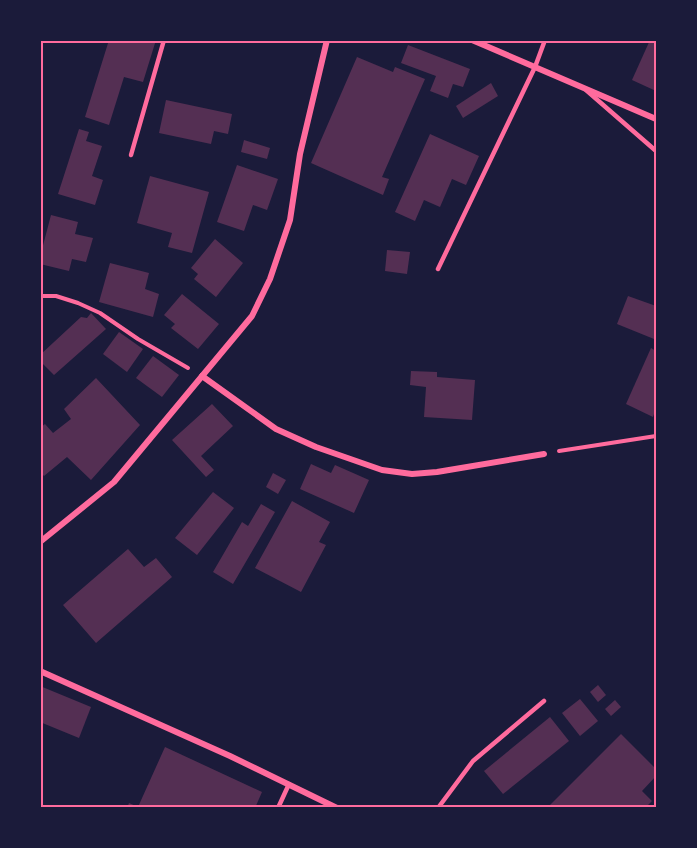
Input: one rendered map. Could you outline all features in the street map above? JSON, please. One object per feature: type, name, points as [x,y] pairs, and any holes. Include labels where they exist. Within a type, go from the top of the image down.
[{"type":"street","points":[[40,542],[114,482],[252,316],[270,279],[290,219],[300,154],[327,40]]},
{"type":"street","points":[[472,40],[657,119]]},
{"type":"street","points":[[202,376],[276,429],[316,447],[382,470],[412,474],[437,472],[544,453]]},
{"type":"street","points":[[40,671],[230,756],[337,807]]},
{"type":"lane","points":[[131,155],[164,40]]},
{"type":"lane","points":[[438,269],[535,67],[545,40]]},
{"type":"lane","points":[[581,86],[657,151]]},
{"type":"lane","points":[[438,807],[473,760],[544,701]]},
{"type":"lane","points":[[278,807],[289,784]]},
{"type":"path","points":[[40,296],[56,296],[100,313],[138,339],[202,376]]},
{"type":"path","points":[[544,453],[657,436]]},
{"type":"building","points":[[109,40],[156,40],[143,82],[124,77],[109,125],[85,117]]},
{"type":"building","points":[[650,40],[656,40],[656,91],[632,80]]},
{"type":"building","points":[[408,45],[470,69],[463,87],[453,84],[448,98],[430,91],[436,76],[401,63]]},
{"type":"building","points":[[357,57],[393,72],[395,67],[425,79],[382,177],[389,179],[383,195],[311,163]]},
{"type":"building","points":[[491,83],[498,96],[463,118],[456,106]]},
{"type":"building","points":[[166,100],[232,114],[228,134],[214,131],[211,144],[159,133]]},
{"type":"building","points":[[79,129],[89,132],[86,141],[102,146],[92,176],[103,180],[95,205],[58,194]]},
{"type":"building","points":[[430,134],[479,156],[466,185],[452,179],[440,207],[424,200],[415,221],[395,212]]},
{"type":"building","points":[[244,140],[270,148],[267,159],[241,152]]},
{"type":"building","points":[[237,165],[278,179],[267,210],[253,205],[244,231],[217,222]]},
{"type":"building","points":[[150,176],[209,192],[192,253],[168,247],[172,233],[137,223]]},
{"type":"building","points":[[51,215],[78,222],[75,234],[93,238],[86,262],[72,259],[69,271],[40,264]]},
{"type":"building","points":[[215,239],[243,263],[216,297],[194,279],[198,274],[191,268]]},
{"type":"building","points":[[387,250],[410,252],[407,274],[385,271]]},
{"type":"building","points":[[110,263],[149,273],[145,289],[159,294],[153,317],[99,302]]},
{"type":"building","points":[[182,294],[219,324],[198,349],[171,328],[175,324],[164,315]]},
{"type":"building","points":[[628,296],[656,306],[654,339],[617,324]]},
{"type":"building","points":[[91,313],[106,329],[54,375],[40,361],[40,355],[81,317],[87,318]]},
{"type":"building","points":[[119,332],[143,349],[127,372],[103,354]]},
{"type":"building","points":[[651,348],[656,351],[656,408],[653,417],[626,404]]},
{"type":"building","points":[[153,356],[179,375],[162,397],[136,378]]},
{"type":"building","points":[[411,371],[437,372],[437,377],[475,380],[472,420],[424,417],[426,387],[410,385]]},
{"type":"building","points":[[96,378],[140,425],[91,480],[67,457],[44,476],[40,472],[40,428],[45,424],[53,433],[71,419],[64,409]]},
{"type":"building","points":[[212,404],[233,426],[201,456],[214,470],[206,477],[172,440]]},
{"type":"building","points":[[311,464],[331,473],[335,465],[369,480],[354,513],[300,489]]},
{"type":"building","points":[[273,473],[286,480],[278,494],[266,487]]},
{"type":"building","points":[[213,492],[234,508],[197,555],[175,538]]},
{"type":"building","points":[[292,501],[330,522],[319,542],[326,545],[301,592],[255,568]]},
{"type":"building","points":[[261,504],[275,512],[233,584],[213,572],[242,522],[248,526]]},
{"type":"building","points":[[128,549],[144,567],[156,558],[172,577],[96,643],[63,605]]},
{"type":"building","points":[[598,685],[606,695],[598,702],[590,692]]},
{"type":"building","points":[[40,686],[91,707],[79,738],[40,722]]},
{"type":"building","points":[[580,699],[598,721],[580,736],[562,713]]},
{"type":"building","points":[[615,700],[621,707],[611,716],[605,709]]},
{"type":"building","points":[[550,717],[569,741],[503,794],[484,771]]},
{"type":"building","points":[[621,734],[656,769],[656,776],[642,791],[652,801],[645,808],[547,808]]},
{"type":"building","points":[[165,747],[262,792],[255,808],[127,808],[129,803],[138,807]]}]
